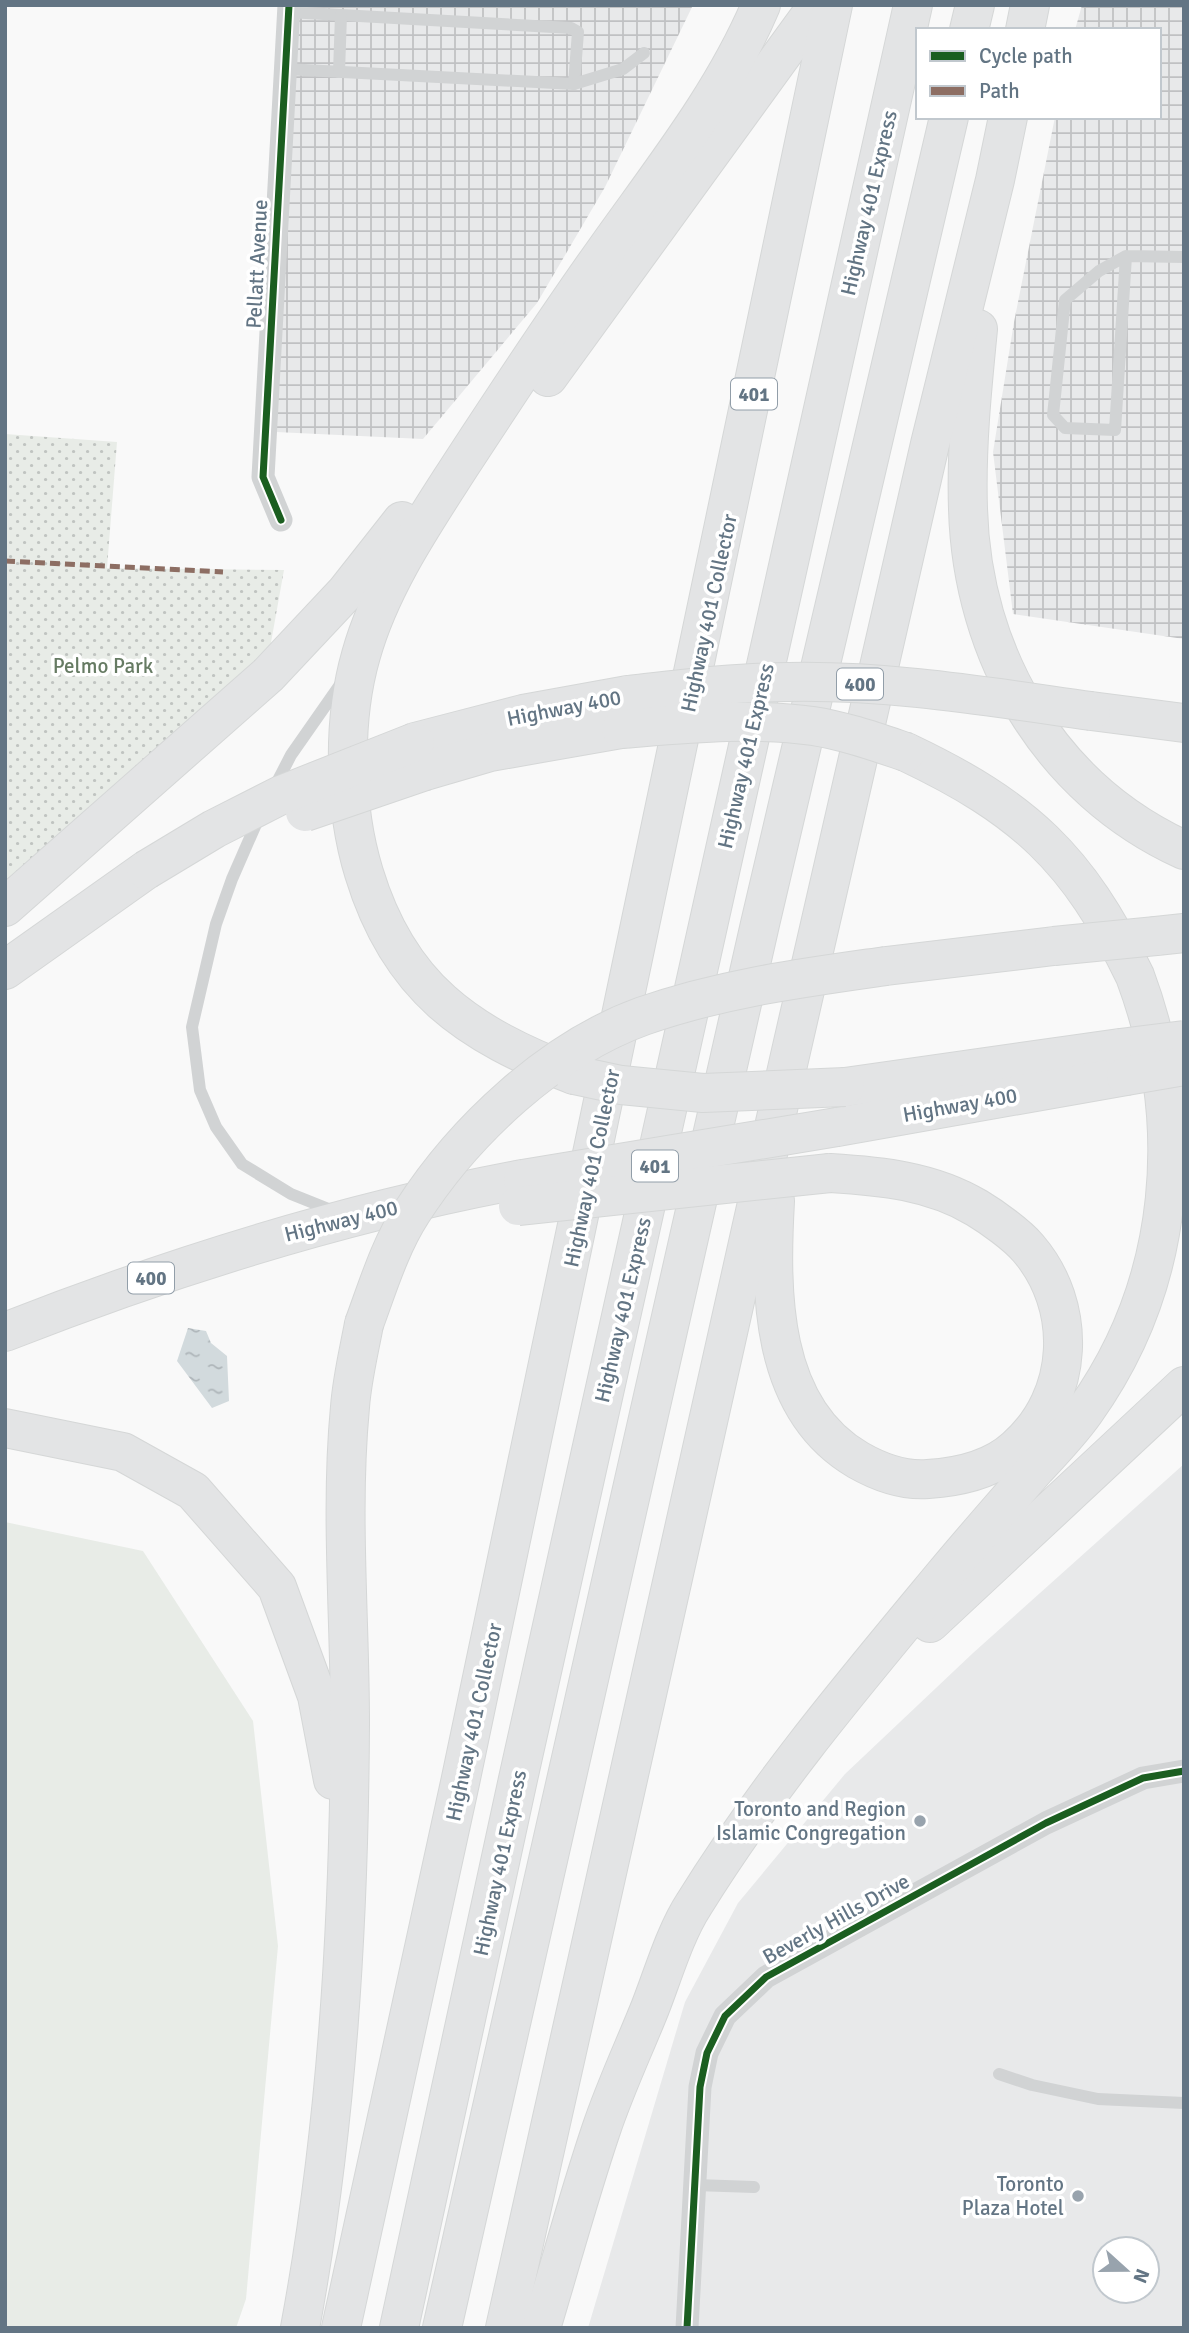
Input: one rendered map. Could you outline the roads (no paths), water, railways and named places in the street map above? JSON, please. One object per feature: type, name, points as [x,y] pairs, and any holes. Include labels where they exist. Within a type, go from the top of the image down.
[{"type":"highway","points":[[761,5],[721,85],[544,340],[418,533],[392,580],[360,656],[352,698],[349,750],[352,819],[358,854],[371,896],[388,935],[410,967],[433,995],[464,1021],[497,1042],[574,1075],[621,1085],[703,1093],[845,1087],[1123,1062],[1184,1040]]},
{"type":"highway","points":[[349,750],[386,642],[419,570],[443,531],[525,408],[818,5]]},
{"type":"highway","name":"Highway 401 Collector","points":[[341,2328],[676,776],[833,5]]},
{"type":"highway","name":"Highway 401 Express","points":[[399,2328],[524,1752],[913,5]]},
{"type":"highway","points":[[969,28],[975,5]]},
{"type":"highway","points":[[1025,28],[1030,5]]},
{"type":"highway","name":"401","points":[[442,2328],[760,924],[949,119]]},
{"type":"highway","points":[[505,2328],[789,1060],[924,471],[995,180],[1007,119]]},
{"type":"highway","points":[[995,180],[976,349],[968,465],[972,556],[991,637],[1034,726],[1067,767],[1118,812],[1161,840],[1184,850]]},
{"type":"highway","points":[[5,907],[233,707],[312,631],[381,550],[544,340]]},
{"type":"highway","name":"Highway 400","points":[[12,965],[150,875],[343,797],[420,757],[523,714],[624,712],[711,686],[788,682],[941,690],[1184,723]]},
{"type":"highway","points":[[541,2328],[602,2127],[690,1910],[756,1809],[823,1722],[958,1558],[1084,1414],[1122,1354],[1148,1294],[1165,1237],[1173,1188],[1176,1140],[1163,1053],[1145,998],[1099,907],[1065,861],[1023,821],[968,784],[906,752],[840,731],[783,723],[726,722],[624,712]]},
{"type":"highway","points":[[300,2328],[338,2053],[350,1722],[345,1489],[350,1406],[365,1324],[385,1267],[411,1214],[445,1166],[482,1125],[520,1090],[560,1059],[601,1035],[640,1017],[701,997],[760,984],[886,966],[1170,935]]},
{"type":"highway","points":[[521,1192],[830,1172],[881,1176],[929,1186],[978,1209],[1027,1247],[1049,1280],[1061,1314],[1065,1349],[1049,1405],[1017,1447],[995,1465],[960,1475],[914,1480],[876,1470],[850,1455],[829,1438],[799,1395],[787,1371],[779,1340],[774,1290],[773,1235],[778,1163],[789,1060]]},
{"type":"highway","name":"Highway 400","points":[[5,1332],[90,1298],[222,1254],[365,1214],[521,1192],[838,1127],[1123,1062],[1184,1066]]},
{"type":"highway","points":[[823,1722],[1184,1386]]},
{"type":"highway","points":[[5,1428],[123,1452],[193,1491],[277,1587],[317,1696],[330,1770],[348,1825]]},
{"type":"street","name":"Pellatt Avenue","points":[[281,520],[263,477],[289,9]]},
{"type":"street","name":"Beverly Hills Drive","points":[[687,2328],[695,2139],[700,2087],[707,2053],[725,2016],[766,1977],[1046,1823],[1143,1778],[1184,1771]]},
{"type":"lane","points":[[289,9],[571,28],[578,32],[574,84]]},
{"type":"lane","points":[[333,12],[339,72]]},
{"type":"lane","points":[[285,69],[574,84],[623,69],[644,53]]},
{"type":"lane","points":[[1126,256],[1115,430],[1065,428],[1053,415],[1065,300],[1099,271],[1126,256],[1184,257]]},
{"type":"lane","points":[[360,656],[290,755],[262,809],[232,878],[216,924],[192,1027],[200,1090],[216,1127],[242,1164],[291,1194],[365,1214]]},
{"type":"lane","points":[[999,2074],[1032,2085],[1098,2099],[1184,2103]]},
{"type":"lane","points":[[695,2185],[754,2187]]},
{"type":"water","points":[[188,1328],[206,1331],[211,1343],[227,1356],[229,1401],[212,1408],[177,1361]]},
{"type":"place","name":"Toronto and Region Islamic Congregation","points":[[920,1821]]},
{"type":"place","name":"Toronto Plaza Hotel","points":[[1078,2196]]},
{"type":"park label","name":"Pelmo Park","points":[[103,666]]}]
